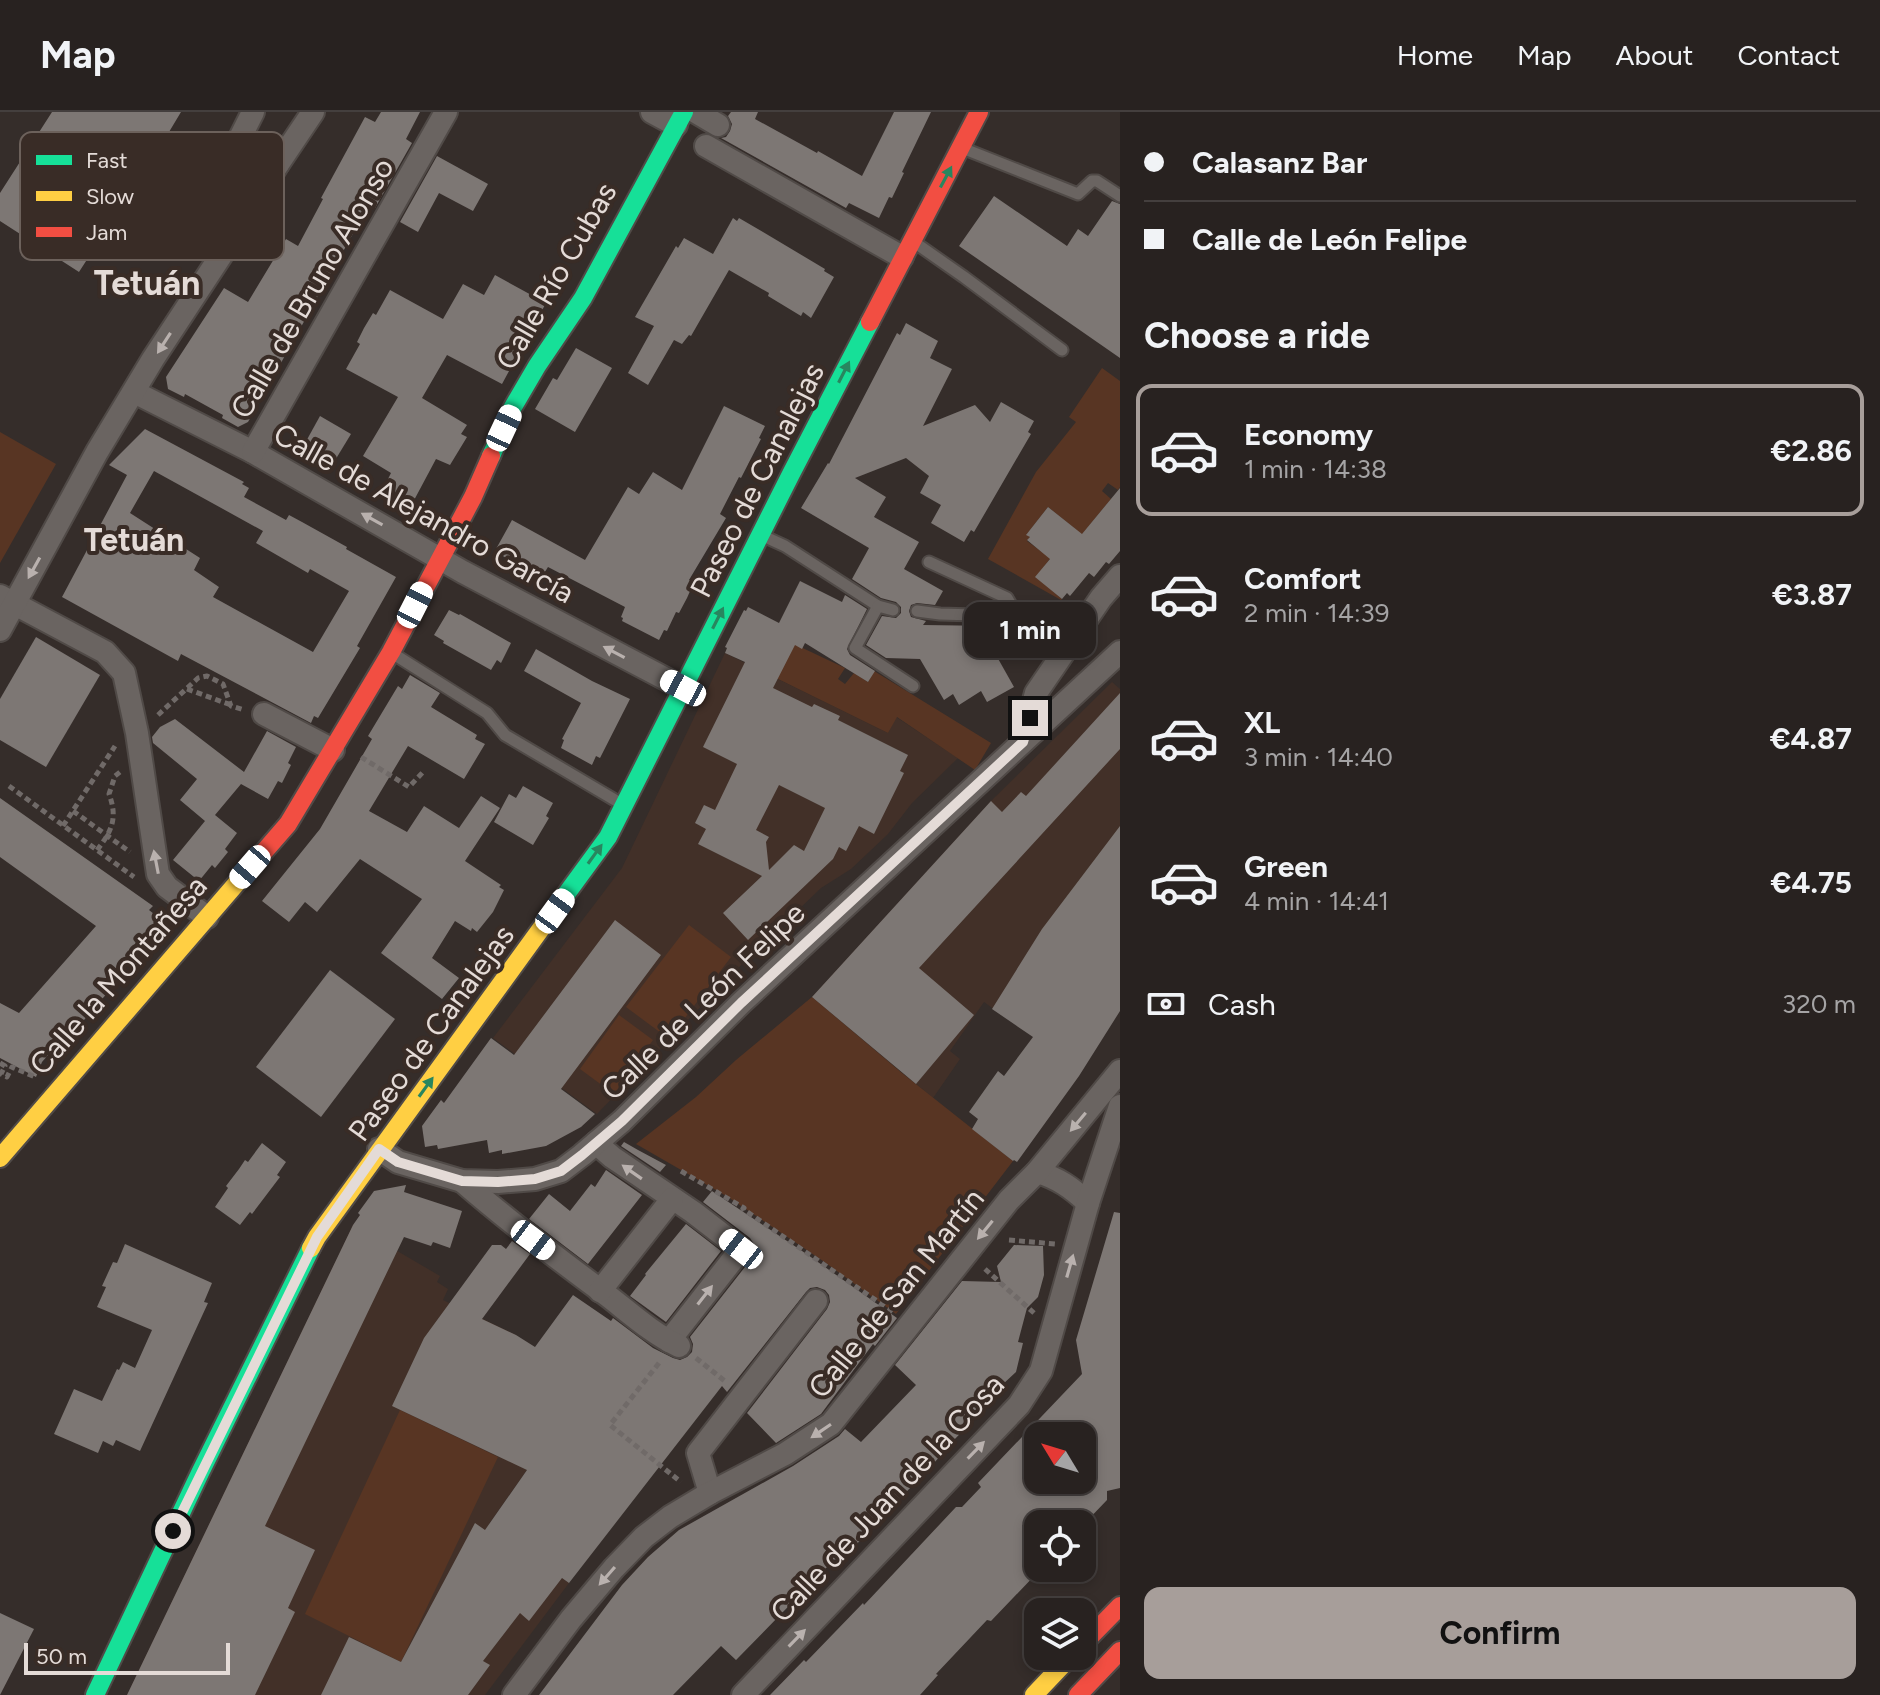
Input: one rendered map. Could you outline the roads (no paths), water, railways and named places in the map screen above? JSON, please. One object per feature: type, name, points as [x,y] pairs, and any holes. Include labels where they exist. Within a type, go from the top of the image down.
[{"type":"street","points":[[243,132],[253,112]]},
{"type":"street","points":[[284,155],[313,112]]},
{"type":"street","name":"Calle de Bruno Alonso","points":[[253,452],[446,112]]},
{"type":"street","points":[[652,112],[680,119]]},
{"type":"street","points":[[696,112],[718,125]]},
{"type":"street","name":"Paseo de Canalejas","points":[[95,1695],[317,1237],[608,837],[979,112]]},
{"type":"street","name":"Calle Río Cubas","points":[[440,558],[473,497],[513,407],[583,298],[680,119]]},
{"type":"street","points":[[706,146],[907,249]]},
{"type":"street","points":[[0,630],[8,600],[153,359],[218,260]]},
{"type":"street","name":"Calle de Alejandro García","points":[[134,392],[253,452],[440,558],[683,688]]},
{"type":"street","name":"Calle la Montañesa","points":[[0,1158],[288,824],[391,652],[440,558]]},
{"type":"street","points":[[1023,742],[1036,693],[1101,598],[1120,576]]},
{"type":"street","points":[[8,600],[105,652],[124,673],[158,874],[167,887],[207,917]]},
{"type":"street","name":"Calle de León Felipe","points":[[379,1149],[398,1162],[462,1181],[535,1179],[561,1171],[622,1121],[741,1003],[1120,652]]},
{"type":"street","points":[[264,714],[333,750]]},
{"type":"street","name":"Calle de San Martín","points":[[514,1695],[571,1619],[644,1537],[670,1517],[785,1454],[831,1424],[1009,1200],[1037,1172],[1120,1071]]},
{"type":"street","name":"Calle de Juan de la Cosa","points":[[743,1695],[1019,1405],[1041,1371],[1088,1203],[1120,1106]]},
{"type":"street","points":[[462,1181],[511,1223],[674,1343],[741,1249],[596,1143]]},
{"type":"street","points":[[1037,1172],[1071,1187],[1088,1203]]},
{"type":"street","points":[[600,1291],[672,1199]]},
{"type":"street","points":[[710,1493],[698,1453],[737,1390],[816,1301]]},
{"type":"street","points":[[1096,1631],[1120,1606]]},
{"type":"street","points":[[1078,1695],[1120,1651]]},
{"type":"street","points":[[1034,1695],[1058,1670]]},
{"type":"lane","points":[[962,147],[1078,194],[1092,181],[1097,181],[1120,196]]},
{"type":"lane","points":[[907,249],[964,277],[1062,350]]},
{"type":"lane","points":[[761,535],[785,546],[878,606],[893,610]]},
{"type":"lane","points":[[917,611],[1009,616],[1014,610],[1007,598],[929,562]]},
{"type":"lane","points":[[878,606],[855,648],[913,686]]},
{"type":"lane","points":[[391,652],[487,713],[505,735],[624,805]]},
{"type":"district","name":"Tetuán","points":[[147,283]]},
{"type":"district","name":"Tetuán","points":[[134,540]]}]
